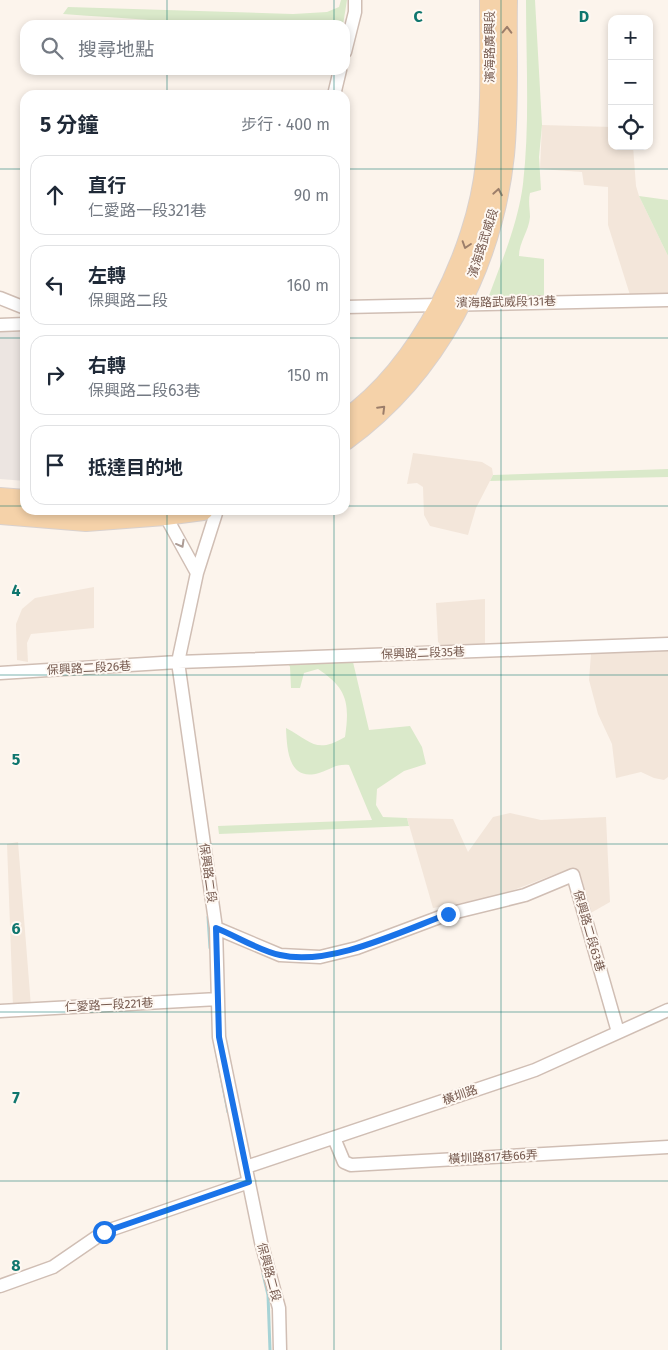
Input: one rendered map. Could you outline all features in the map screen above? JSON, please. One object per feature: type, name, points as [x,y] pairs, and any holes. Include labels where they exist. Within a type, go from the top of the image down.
[{"type":"main road","name":"濱海路廣興段","points":[[490,0],[490,94]]},
{"type":"main road","name":"濱海路武威段","points":[[350,436],[381,411],[413,376],[450,325],[476,270],[493,217],[504,154],[507,0]]},
{"type":"main road","name":"濱海路武威段","points":[[350,416],[374,395],[422,337],[441,303],[463,256],[477,212],[486,164],[490,94]]},
{"type":"main road","points":[[0,498],[20,500]]},
{"type":"main road","points":[[0,514],[86,521],[166,515]]},
{"type":"street","points":[[350,32],[355,12],[355,0]]},
{"type":"street","points":[[335,90],[339,75]]},
{"type":"street","points":[[0,298],[20,306]]},
{"type":"street","name":"濱海路武威段131巷","points":[[350,307],[441,303],[668,300]]},
{"type":"street","points":[[0,325],[20,324]]},
{"type":"street","points":[[166,515],[197,573]]},
{"type":"street","name":"保興路二段","points":[[215,515],[197,573],[178,662],[216,928],[219,1037],[261,1242],[279,1308],[280,1350]]},
{"type":"street","name":"保興路二段35巷","points":[[178,662],[668,644]]},
{"type":"street","name":"保興路二段26巷","points":[[0,673],[178,662]]},
{"type":"street","name":"保興路二段63巷","points":[[216,928],[280,955],[320,957],[357,948],[448,914],[525,895],[573,875],[618,1032]]},
{"type":"street","name":"仁愛路一段221巷","points":[[0,1011],[218,999]]},
{"type":"street","name":"橫圳路","points":[[246,1167],[535,1070],[668,1010]]},
{"type":"street","name":"橫圳路817巷66弄","points":[[334,1138],[344,1162],[351,1165],[668,1147]]},
{"type":"street","points":[[0,1286],[52,1267],[104,1232],[249,1182]]},
{"type":"shaded area","points":[[542,125],[608,127],[608,150],[633,150],[636,186],[639,196],[668,256],[668,294],[630,295],[608,225],[608,187],[584,185],[582,172],[540,169]]},
{"type":"shaded area","points":[[20,330],[20,481],[0,479],[0,331]]},
{"type":"shaded area","points":[[413,453],[482,462],[492,468],[493,475],[476,508],[468,535],[430,526],[424,515],[423,487],[417,483],[407,484]]},
{"type":"shaded area","points":[[94,587],[94,628],[31,634],[27,643],[28,662],[17,660],[16,624],[22,609],[35,598]]},
{"type":"shaded area","points":[[485,599],[485,644],[441,645],[438,642],[436,603]]},
{"type":"shaded area","points":[[581,648],[668,649],[668,777],[664,780],[641,772],[616,778],[612,744],[598,714],[589,680],[591,654]]},
{"type":"shaded area","points":[[510,813],[541,820],[606,817],[610,902],[589,914],[577,873],[566,870],[496,897],[433,908],[407,818],[453,819],[468,852],[493,817]]},
{"type":"shaded area","points":[[18,842],[31,1008],[13,1007],[7,844]]},
{"type":"green space","points":[[341,0],[347,0],[344,20],[150,20],[63,14],[68,7],[293,14],[327,12],[339,7]]},
{"type":"green space","points":[[526,0],[535,0],[542,125],[539,157],[541,190],[530,193],[530,217],[519,256],[544,259],[544,299],[487,301],[513,229],[523,184],[527,115]]},
{"type":"green space","points":[[639,196],[668,200],[668,256]]},
{"type":"green space","points":[[668,469],[668,477],[490,481],[493,475]]},
{"type":"green space","points":[[343,660],[353,662],[369,730],[410,726],[422,747],[426,764],[404,771],[377,789],[376,805],[383,817],[407,818],[409,826],[219,834],[218,826],[372,820],[349,765],[337,766],[309,775],[301,773],[291,762],[287,745],[286,728],[314,744],[320,745],[327,745],[345,737],[347,715],[341,690],[328,676],[318,669],[304,673],[300,688],[291,688],[290,667],[287,661]]},
{"type":"waterway","points":[[208,917],[210,948]]},
{"type":"waterway","points":[[216,1050],[228,1112]]},
{"type":"waterway","points":[[263,1274],[268,1295],[270,1350]]},
{"type":"route","points":[[104,1232],[249,1182],[224,1070],[219,1037],[216,928],[280,955],[320,957],[357,948],[448,914]]}]
